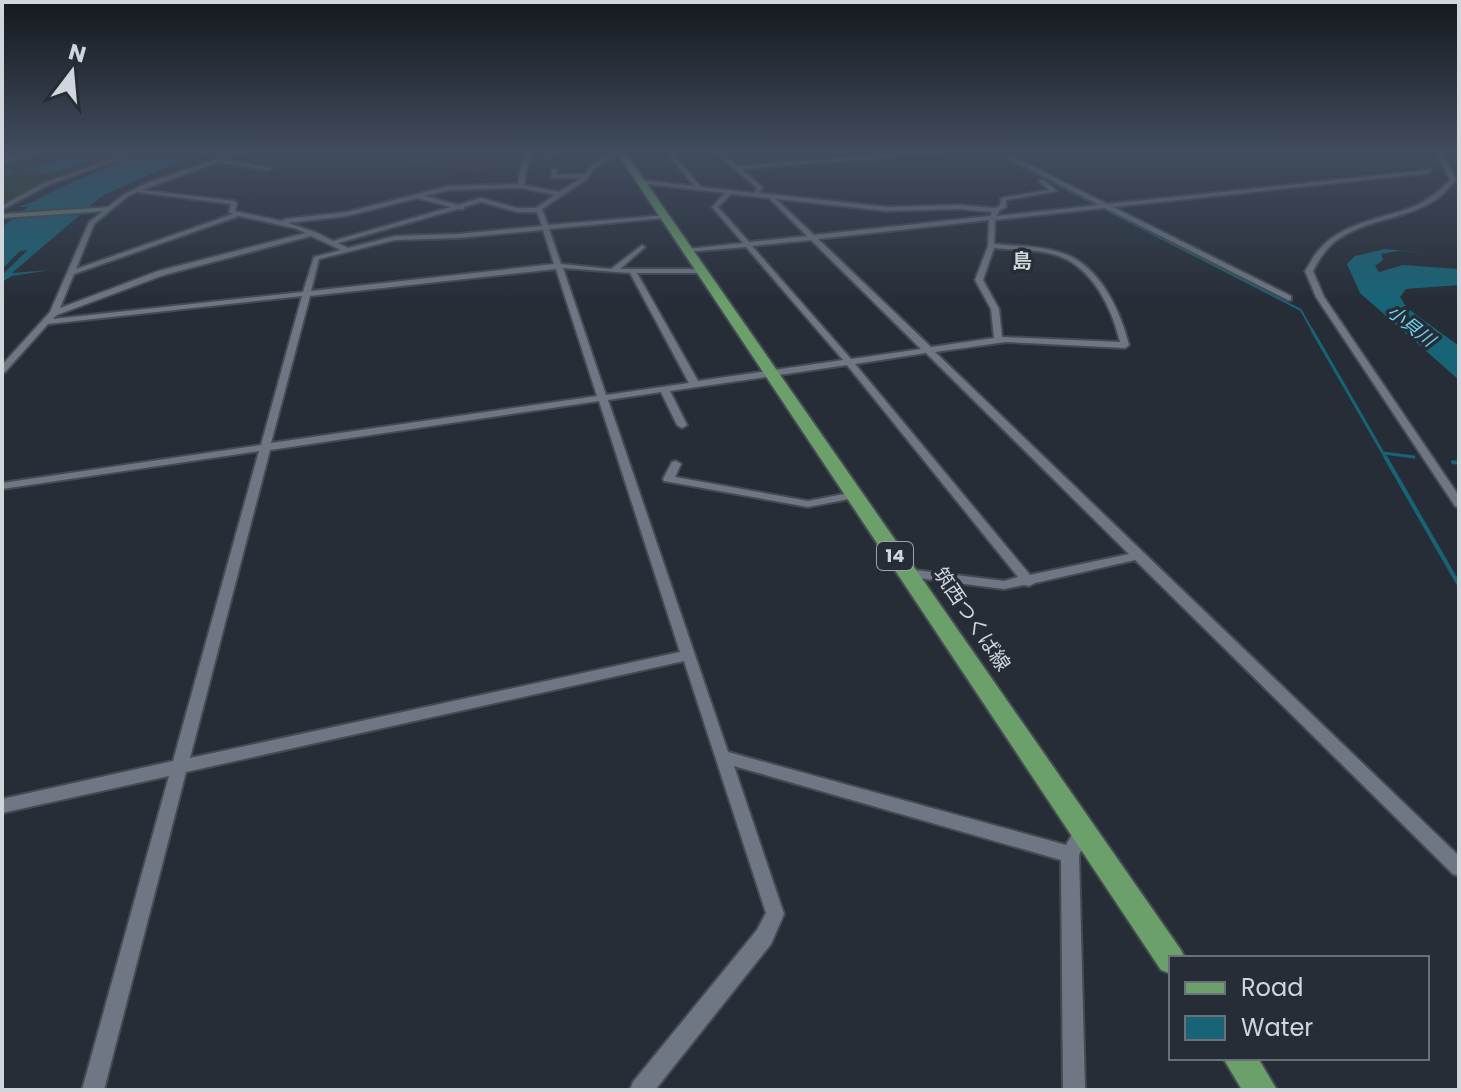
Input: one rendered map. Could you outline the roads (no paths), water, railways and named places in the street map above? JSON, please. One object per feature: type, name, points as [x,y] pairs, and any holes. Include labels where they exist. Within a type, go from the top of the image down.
[{"type":"main road","name":"筑西つくば線","points":[[654,202],[1169,957]]},
{"type":"main road","points":[[1240,1060],[1261,1090]]},
{"type":"street","points":[[2,370],[54,313],[91,223],[117,202]]},
{"type":"street","points":[[225,202],[234,203],[232,212],[282,221],[347,250]]},
{"type":"street","points":[[282,221],[347,214],[395,202]]},
{"type":"street","points":[[442,202],[472,211]]},
{"type":"street","points":[[332,243],[476,202]]},
{"type":"street","points":[[494,202],[517,210],[539,210],[549,202]]},
{"type":"street","points":[[720,202],[715,207],[849,362],[1029,582]]},
{"type":"street","points":[[776,202],[1459,868]]},
{"type":"street","points":[[819,202],[887,209],[959,207],[994,215]]},
{"type":"street","points":[[998,340],[995,309],[979,280],[991,246],[994,215],[1003,207],[1003,202]]},
{"type":"street","points":[[1094,202],[1288,298]]},
{"type":"street","points":[[687,251],[994,215],[1150,202]]},
{"type":"street","points":[[1426,202],[1347,231],[1316,253],[1309,271],[1320,297],[1459,504]]},
{"type":"street","points":[[2,216],[105,209]]},
{"type":"street","points":[[539,210],[775,914],[764,937],[641,1090]]},
{"type":"street","points":[[73,272],[239,214]]},
{"type":"street","points":[[93,1090],[316,258],[395,238],[664,216]]},
{"type":"street","points":[[384,229],[395,238]]},
{"type":"street","points":[[54,313],[161,273],[313,233]]},
{"type":"street","points":[[2,486],[998,340],[1125,345],[1120,322],[1088,272],[1066,256],[991,246]]},
{"type":"street","points":[[613,271],[642,247]]},
{"type":"street","points":[[47,322],[559,266],[633,272],[700,271]]},
{"type":"street","points":[[633,272],[695,385]]},
{"type":"street","points":[[664,389],[682,425]]},
{"type":"street","points":[[676,464],[668,479],[808,504],[854,495]]},
{"type":"street","points":[[907,573],[981,583],[1029,582],[1137,556]]},
{"type":"street","points":[[2,806],[689,655]]},
{"type":"street","points":[[724,757],[1070,854]]},
{"type":"street","points":[[1074,1090],[1070,854],[1083,832]]},
{"type":"water","points":[[31,202],[95,202],[12,273],[51,270],[12,276],[2,282],[3,274],[28,250],[20,251],[2,269],[2,227],[28,207],[17,207]]},
{"type":"water","name":"小貝川","points":[[1385,249],[1425,253],[1398,251],[1381,254],[1383,260],[1375,266],[1379,272],[1403,265],[1459,269],[1459,285],[1406,289],[1400,297],[1407,308],[1459,346],[1459,380],[1360,293],[1347,264],[1355,256]]},
{"type":"waterway","points":[[1090,202],[1301,310],[1313,332]]},
{"type":"waterway","points":[[1312,330],[1387,460]]},
{"type":"waterway","points":[[1383,453],[1414,457]]},
{"type":"waterway","points":[[1386,458],[1459,585]]},
{"type":"waterway","points":[[1453,462],[1459,463]]},
{"type":"district","name":"島","points":[[1022,261]]}]
